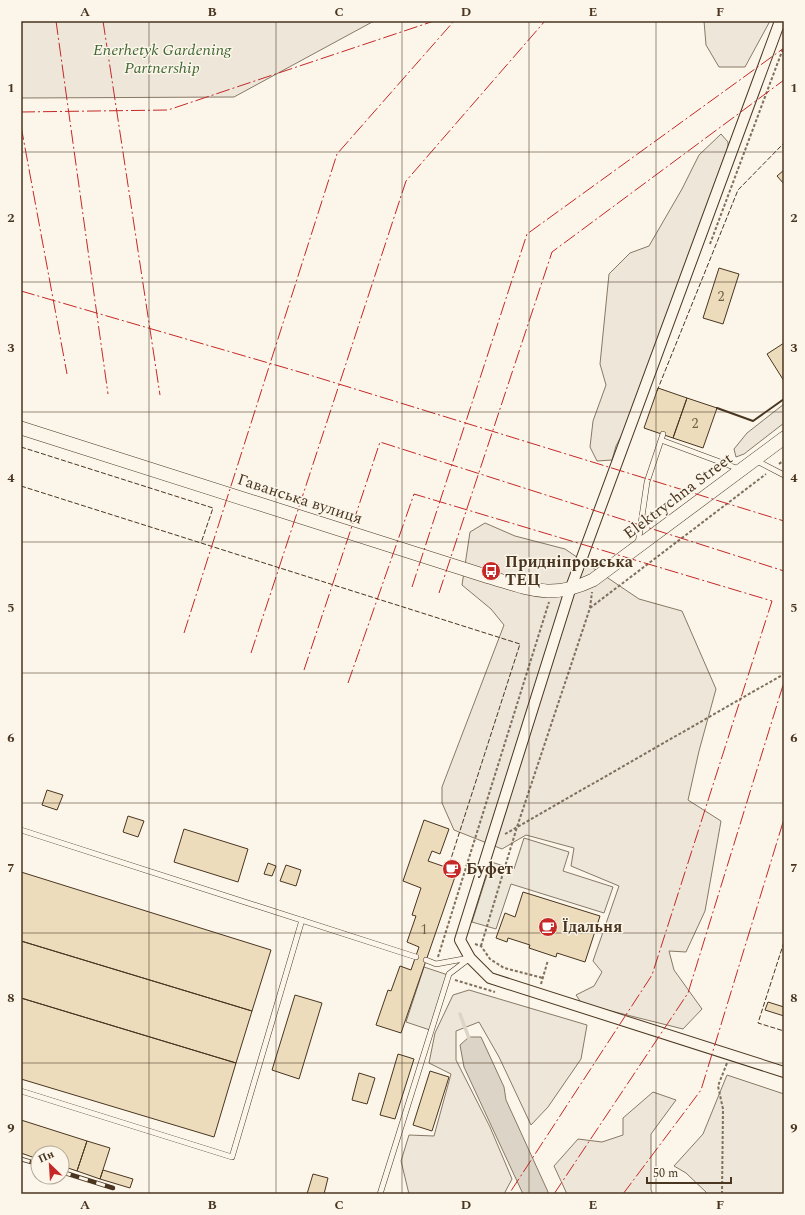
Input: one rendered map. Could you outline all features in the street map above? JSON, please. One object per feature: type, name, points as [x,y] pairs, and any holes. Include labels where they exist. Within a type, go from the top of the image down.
[{"type":"street","points":[[780,21],[570,590],[460,940],[470,958],[490,978],[784,1072]]},
{"type":"street","name":"Гаванська вулиця","points":[[21,428],[489,577],[536,590],[552,592],[570,590]]},
{"type":"street","name":"Elektrychna Street","points":[[570,590],[593,580],[784,438]]},
{"type":"lane","points":[[638,546],[647,482],[663,434]]},
{"type":"lane","points":[[661,440],[742,470]]},
{"type":"lane","points":[[754,460],[771,470],[784,474]]},
{"type":"lane","points":[[21,830],[416,957]]},
{"type":"lane","points":[[21,1091],[232,1157],[302,920]]},
{"type":"lane","points":[[426,960],[436,964],[470,958]]},
{"type":"lane","points":[[380,1194],[449,974],[470,958]]},
{"type":"path","points":[[709,246],[784,46]]},
{"type":"path","points":[[590,608],[784,460]]},
{"type":"path","points":[[481,946],[517,827],[590,608],[593,580]]},
{"type":"path","points":[[436,964],[552,592]]},
{"type":"path","points":[[490,841],[784,674]]},
{"type":"path","points":[[460,940],[481,946],[490,959],[504,968],[543,978]]},
{"type":"path","points":[[539,994],[548,960]]},
{"type":"path","points":[[722,1194],[722,1109],[718,1086],[731,1055]]},
{"type":"green space","name":"Enerhetyk Gardening Partnership","points":[[21,21],[374,21],[234,97],[21,98]]},
{"type":"green space","points":[[704,21],[770,21],[745,67],[719,67],[706,45]]},
{"type":"green space","points":[[721,134],[728,142],[728,152],[628,423],[616,446],[612,460],[597,461],[590,447],[593,421],[606,385],[600,364],[609,274],[630,253],[649,246],[682,189],[699,155]]},
{"type":"green space","points":[[784,404],[784,423],[744,454],[736,457],[734,449],[747,433]]},
{"type":"green space","points":[[485,523],[515,536],[565,549],[639,599],[682,611],[716,689],[699,751],[688,800],[721,821],[705,911],[686,952],[669,951],[674,970],[702,1009],[683,1029],[603,1009],[585,1008],[576,995],[594,986],[602,972],[593,961],[619,886],[571,866],[574,848],[526,835],[502,849],[454,830],[442,803],[442,787],[504,625],[491,609],[462,585],[470,532]]},
{"type":"green space","points":[[469,990],[587,1025],[581,1059],[548,1107],[531,1125],[499,1057],[479,1022],[456,1031],[456,1060],[490,1127],[512,1179],[504,1194],[409,1194],[401,1161],[409,1135],[434,1136],[451,1074],[429,1063],[435,1033],[453,995]]},
{"type":"green space","points":[[727,1075],[784,1094],[784,1194],[708,1194],[686,1173],[674,1166],[703,1134]]},
{"type":"green space","points":[[653,1092],[676,1100],[651,1134],[651,1190],[653,1194],[567,1194],[554,1166],[578,1139],[602,1142],[623,1135],[623,1118]]},
{"type":"shaded area","points":[[524,838],[569,852],[563,871],[613,887],[604,913],[511,884],[496,929],[472,922],[491,862],[514,869]]},
{"type":"shaded area","points":[[424,967],[448,975],[430,1030],[406,1022]]},
{"type":"shaded area","points":[[469,1037],[481,1037],[504,1087],[506,1100],[549,1194],[523,1194],[464,1067],[460,1045]]},
{"type":"building","points":[[784,170],[784,184],[777,176]]},
{"type":"building","points":[[719,268],[739,274],[723,324],[703,318]]},
{"type":"building","points":[[784,343],[784,381],[767,354]]},
{"type":"building","points":[[658,388],[687,398],[673,438],[644,428]]},
{"type":"building","points":[[687,398],[717,408],[703,448],[673,438]]},
{"type":"building","points":[[47,790],[63,795],[57,810],[42,805]]},
{"type":"building","points":[[128,816],[144,821],[138,837],[123,832]]},
{"type":"building","points":[[424,820],[449,829],[440,854],[432,851],[428,861],[457,871],[401,1033],[376,1025],[388,990],[391,991],[400,966],[411,970],[419,947],[407,942],[416,916],[412,915],[421,888],[403,881]]},
{"type":"building","points":[[184,829],[248,849],[238,882],[174,862]]},
{"type":"building","points":[[268,863],[276,866],[272,876],[264,874]]},
{"type":"building","points":[[286,865],[301,870],[296,886],[280,881]]},
{"type":"building","points":[[21,872],[271,950],[252,1011],[21,941]]},
{"type":"building","name":"Їдальня","points":[[523,892],[600,916],[585,962],[557,953],[556,957],[529,948],[530,945],[508,938],[507,942],[496,938],[505,913],[515,917]]},
{"type":"building","points":[[21,941],[252,1011],[236,1063],[21,998]]},
{"type":"building","points":[[295,995],[322,1003],[299,1079],[272,1070]]},
{"type":"building","points":[[21,998],[236,1063],[214,1137],[21,1079]]},
{"type":"building","points":[[768,1002],[784,1007],[784,1016],[765,1010]]},
{"type":"building","points":[[398,1054],[414,1059],[395,1119],[380,1115]]},
{"type":"building","points":[[430,1071],[449,1077],[432,1131],[413,1125]]},
{"type":"building","points":[[359,1073],[375,1078],[367,1104],[352,1100]]},
{"type":"building","points":[[21,1120],[87,1141],[77,1171],[70,1169],[70,1145],[30,1145],[30,1156],[21,1153]]},
{"type":"building","points":[[87,1141],[110,1148],[100,1179],[77,1171]]},
{"type":"building","points":[[103,1170],[133,1179],[130,1188],[100,1179]]},
{"type":"building","points":[[313,1174],[328,1178],[324,1194],[307,1194]]},
{"type":"waterway","points":[[460,1014],[470,1041]]},
{"type":"railway","points":[[21,1159],[30,1162]]},
{"type":"railway","points":[[70,1175],[113,1188]]},
{"type":"fence","points":[[657,391],[738,190],[784,143]]},
{"type":"fence","points":[[21,447],[213,508],[201,543]]},
{"type":"fence","points":[[21,486],[520,644],[448,868]]},
{"type":"fence","points":[[784,942],[758,1023],[784,1031]]},
{"type":"wall","points":[[717,408],[753,421],[784,399]]},
{"type":"power","points":[[56,21],[108,394]]},
{"type":"power","points":[[103,21],[160,395]]},
{"type":"power","points":[[21,112],[168,110],[434,21]]},
{"type":"power","points":[[184,633],[337,154],[454,21]]},
{"type":"power","points":[[251,653],[406,181],[545,21]]},
{"type":"power","points":[[412,587],[527,234],[784,48]]},
{"type":"power","points":[[439,593],[552,252],[784,80]]},
{"type":"power","points":[[21,126],[67,374]]},
{"type":"power","points":[[21,291],[303,373],[784,521]]},
{"type":"power","points":[[304,670],[380,442],[784,571]]},
{"type":"power","points":[[348,683],[414,494],[772,601],[652,975],[509,1194]]},
{"type":"power","points":[[554,1194],[688,993],[784,682]]},
{"type":"power","points":[[623,1194],[701,1090],[784,819]]},
{"type":"place","name":"Придніпровська ТЕЦ","points":[[491,571]]},
{"type":"place","name":"Буфет","points":[[452,869]]},
{"type":"place","name":"Їдальня","points":[[548,927]]}]
